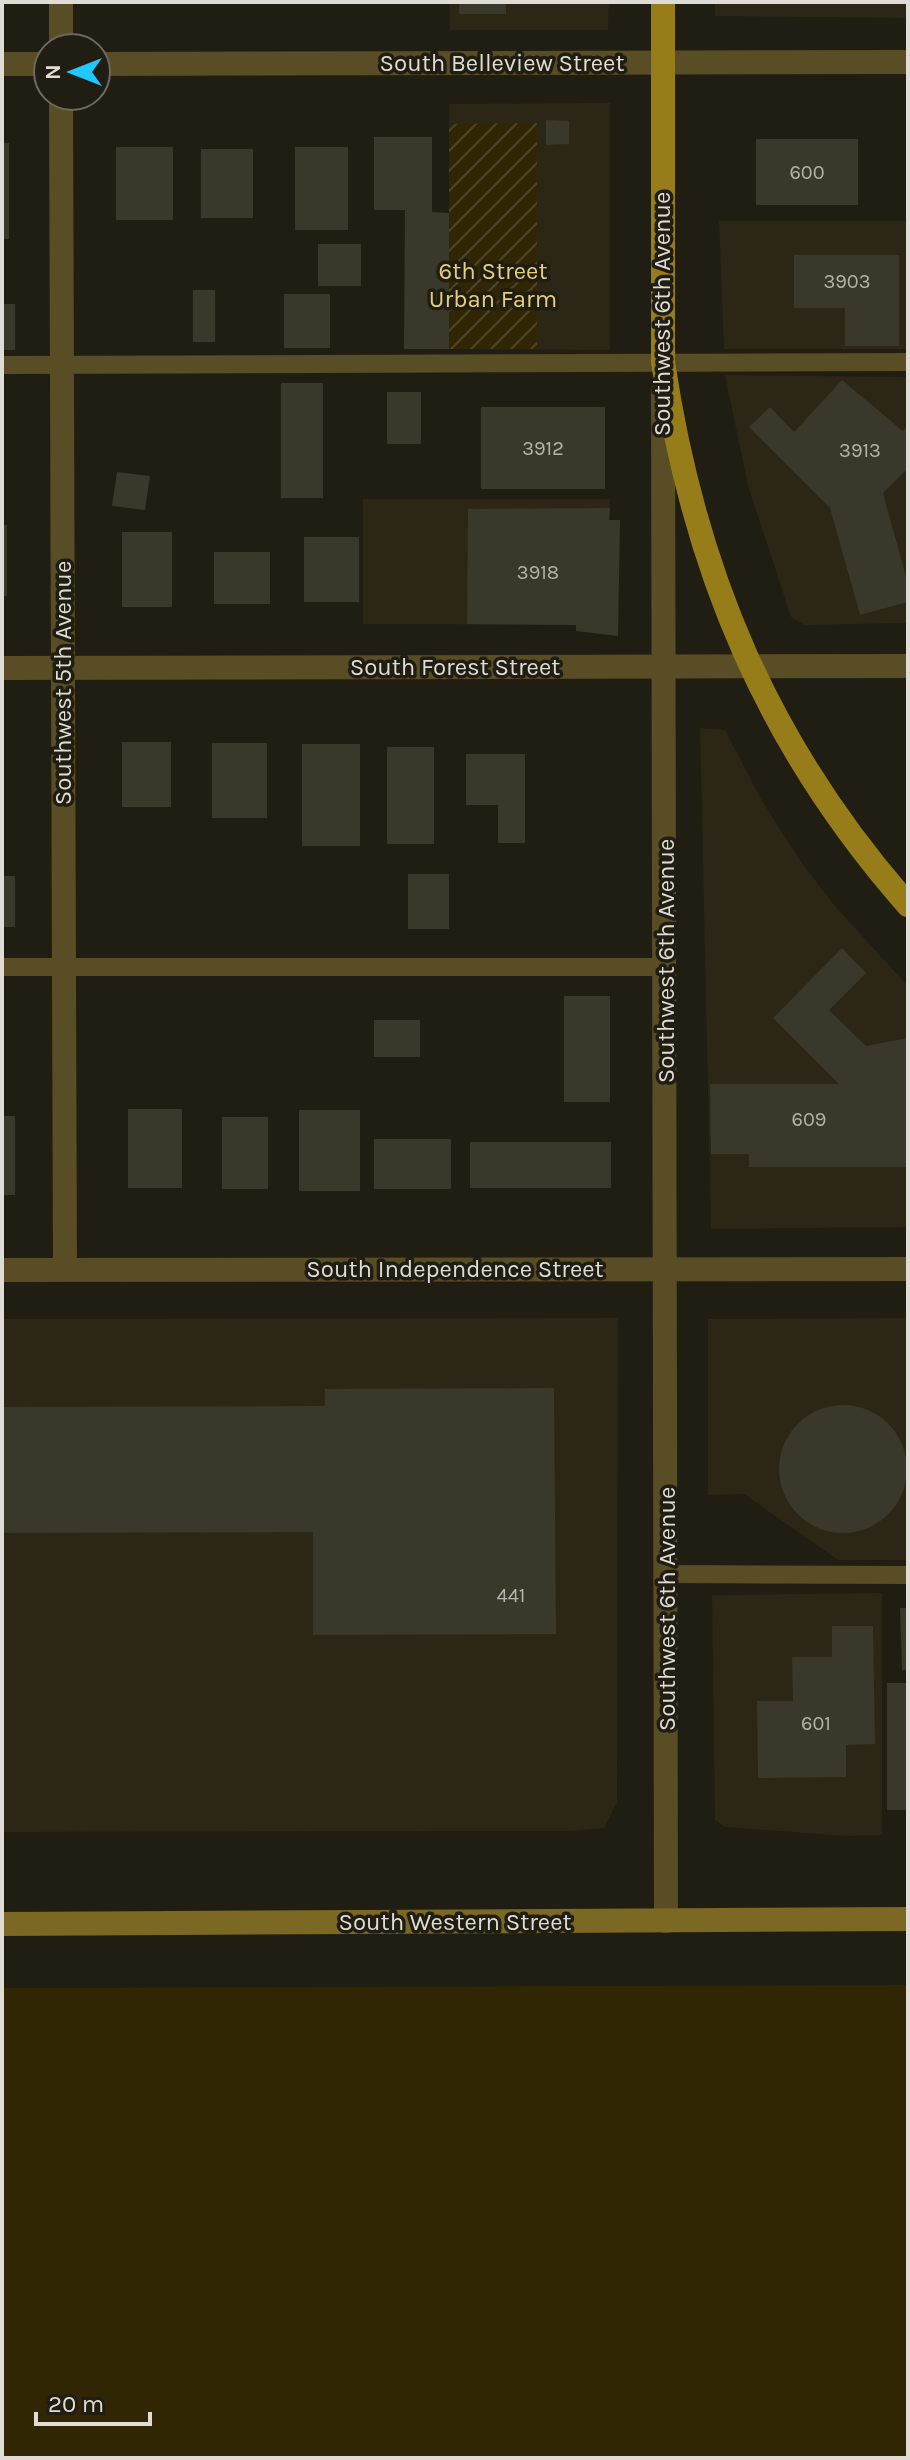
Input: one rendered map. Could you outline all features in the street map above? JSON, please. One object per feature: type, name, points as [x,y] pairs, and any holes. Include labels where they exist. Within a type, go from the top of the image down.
[{"type":"main road","name":"Southwest 6th Avenue","points":[[663,2],[663,362]]},
{"type":"main road","points":[[663,362],[671,418],[695,515],[722,601],[749,666],[818,792],[860,849],[908,905]]},
{"type":"main road","name":"South Western Street","points":[[2,1924],[908,1919]]},
{"type":"street","points":[[61,2],[61,32]]},
{"type":"street","name":"South Belleview Street","points":[[112,64],[908,62]]},
{"type":"street","points":[[2,64],[32,64]]},
{"type":"street","name":"Southwest 5th Avenue","points":[[61,112],[65,1270]]},
{"type":"street","name":"Southwest 6th Avenue","points":[[663,362],[661,530],[668,1268],[666,1921]]},
{"type":"street","name":"South Forest Street","points":[[2,668],[908,666]]},
{"type":"street","name":"South Independence Street","points":[[2,1270],[908,1269]]},
{"type":"lane","points":[[2,365],[908,362]]},
{"type":"lane","points":[[2,967],[666,967]]},
{"type":"lane","points":[[667,1574],[908,1575]]},
{"type":"shaded area","points":[[450,2],[609,2],[608,30],[450,30]]},
{"type":"shaded area","points":[[715,2],[908,2],[908,18],[715,16]]},
{"type":"shaded area","points":[[610,103],[610,350],[449,349],[449,104]]},
{"type":"shaded area","points":[[719,221],[908,221],[908,349],[724,349]]},
{"type":"shaded area","points":[[725,375],[908,377],[908,623],[804,625],[791,617],[748,486]]},
{"type":"shaded area","points":[[363,499],[610,499],[609,625],[363,624]]},
{"type":"shaded area","points":[[700,728],[725,730],[761,799],[801,862],[835,906],[908,986],[908,1227],[711,1229]]},
{"type":"shaded area","points":[[618,1318],[617,1803],[604,1828],[571,1831],[2,1832],[2,1319]]},
{"type":"shaded area","points":[[908,1318],[908,1560],[838,1560],[744,1494],[708,1495],[708,1319]]},
{"type":"shaded area","points":[[882,1593],[882,1835],[847,1836],[725,1827],[715,1820],[712,1595]]},
{"type":"green space","name":"6th Street Urban Farm","points":[[537,123],[537,349],[449,349],[449,124]]},
{"type":"green space","points":[[908,1985],[908,2458],[2,2458],[2,1988]]},
{"type":"building","points":[[459,2],[506,2],[506,14],[459,14]]},
{"type":"building","points":[[546,120],[569,121],[569,144],[546,145]]},
{"type":"building","points":[[374,137],[432,137],[432,212],[449,213],[449,349],[404,349],[405,210],[374,210]]},
{"type":"building","points":[[756,139],[858,139],[858,205],[756,205]]},
{"type":"building","points":[[2,143],[9,143],[9,239],[2,239]]},
{"type":"building","points":[[116,147],[173,147],[173,220],[116,220]]},
{"type":"building","points":[[295,147],[348,147],[348,230],[295,230]]},
{"type":"building","points":[[201,149],[253,149],[253,218],[201,218]]},
{"type":"building","points":[[318,244],[361,244],[361,286],[318,286]]},
{"type":"building","points":[[794,255],[899,255],[899,346],[845,346],[845,308],[794,308]]},
{"type":"building","points":[[193,290],[215,290],[215,342],[193,342]]},
{"type":"building","points":[[284,294],[330,294],[330,348],[284,348]]},
{"type":"building","points":[[2,304],[15,304],[15,350],[2,350]]},
{"type":"building","points":[[842,380],[903,431],[908,425],[908,468],[883,493],[908,584],[908,602],[860,615],[830,508],[749,427],[770,407],[794,432]]},
{"type":"building","points":[[281,383],[323,383],[323,498],[281,498]]},
{"type":"building","points":[[387,392],[421,392],[421,444],[387,444]]},
{"type":"building","points":[[481,407],[605,407],[605,489],[481,489]]},
{"type":"building","points":[[117,472],[150,476],[145,510],[112,506]]},
{"type":"building","points":[[610,508],[609,520],[620,520],[618,636],[576,631],[576,625],[467,624],[468,509]]},
{"type":"building","points":[[2,525],[7,525],[7,596],[2,596]]},
{"type":"building","points":[[122,532],[172,532],[172,607],[122,607]]},
{"type":"building","points":[[304,537],[359,537],[359,602],[304,602]]},
{"type":"building","points":[[214,552],[270,552],[270,604],[214,604]]},
{"type":"building","points":[[122,742],[171,742],[171,807],[122,807]]},
{"type":"building","points":[[212,743],[267,743],[267,818],[212,818]]},
{"type":"building","points":[[302,744],[360,744],[360,846],[302,846]]},
{"type":"building","points":[[387,747],[434,747],[434,844],[387,844]]},
{"type":"building","points":[[466,754],[525,754],[525,843],[498,843],[498,805],[466,805]]},
{"type":"building","points":[[408,874],[449,874],[449,929],[408,929]]},
{"type":"building","points":[[2,876],[15,876],[15,927],[2,927]]},
{"type":"building","points":[[842,948],[866,973],[829,1010],[866,1046],[908,1038],[908,1167],[749,1167],[749,1154],[711,1154],[710,1084],[839,1084],[773,1018]]},
{"type":"building","points":[[564,996],[610,996],[610,1102],[564,1102]]},
{"type":"building","points":[[374,1020],[420,1020],[420,1057],[374,1057]]},
{"type":"building","points":[[128,1109],[182,1109],[182,1188],[128,1188]]},
{"type":"building","points":[[299,1110],[360,1110],[360,1191],[299,1191]]},
{"type":"building","points":[[2,1116],[15,1116],[15,1195],[2,1195]]},
{"type":"building","points":[[222,1117],[268,1117],[268,1189],[222,1189]]},
{"type":"building","points":[[374,1139],[451,1139],[451,1189],[374,1189]]},
{"type":"building","points":[[470,1142],[611,1142],[611,1188],[470,1188]]},
{"type":"building","points":[[554,1388],[556,1634],[313,1635],[313,1532],[2,1533],[2,1407],[325,1406],[325,1389]]},
{"type":"building","points":[[843,1405],[868,1410],[888,1424],[902,1444],[907,1469],[902,1494],[888,1514],[868,1528],[843,1533],[818,1528],[798,1514],[784,1494],[779,1469],[784,1444],[798,1424],[818,1410]]},
{"type":"building","points":[[900,1608],[908,1608],[908,1670],[902,1670]]},
{"type":"building","points":[[832,1626],[873,1626],[875,1744],[846,1745],[846,1777],[758,1778],[757,1701],[793,1701],[792,1657],[832,1657]]},
{"type":"building","points":[[887,1683],[908,1683],[908,1810],[887,1810]]}]
